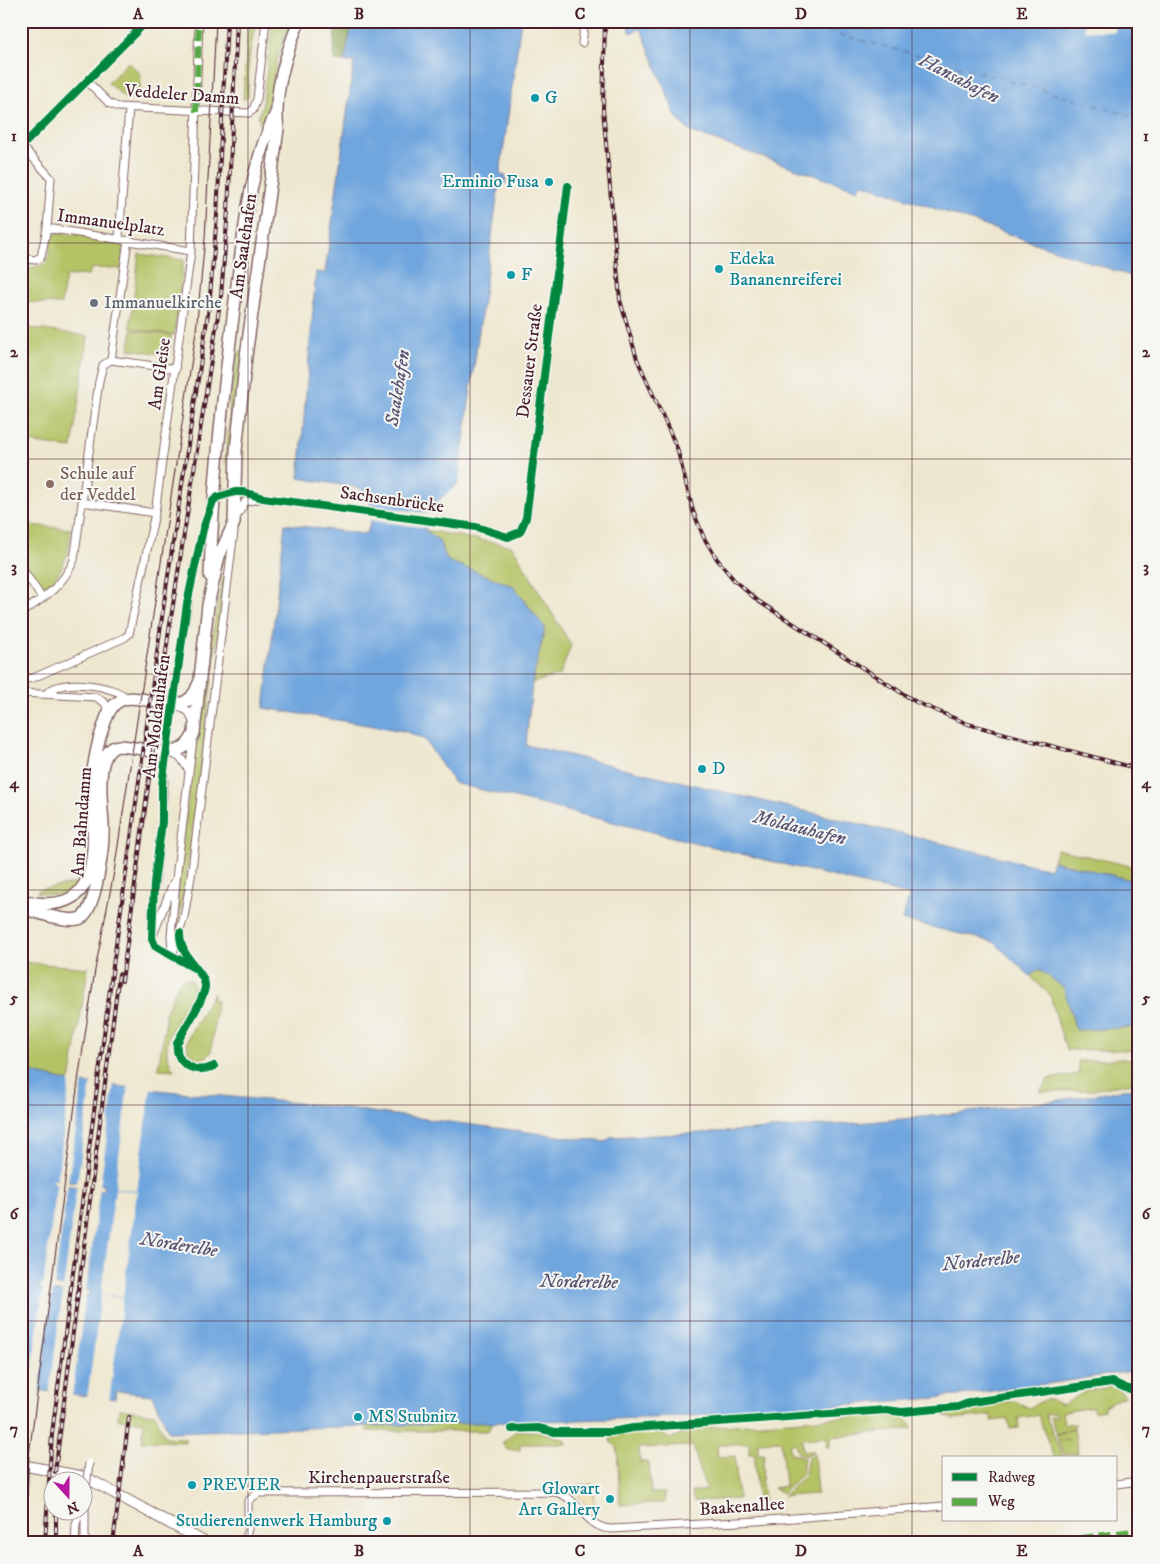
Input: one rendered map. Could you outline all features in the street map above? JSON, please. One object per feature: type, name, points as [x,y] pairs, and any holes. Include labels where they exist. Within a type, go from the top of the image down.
[{"type":"main road","name":"Am Saalehafen","points":[[208,605],[212,502],[225,377],[248,208],[265,140],[276,112],[283,71],[299,21]]},
{"type":"main road","name":"Am Saalehafen","points":[[231,495],[246,356],[278,129],[276,112]]},
{"type":"main road","points":[[199,683],[192,696],[174,709],[128,698],[116,702],[108,716],[108,732],[116,746],[168,753],[185,748],[194,733],[208,605],[219,556],[234,523],[231,495]]},
{"type":"main road","name":"Am Bahndamm","points":[[21,900],[59,903],[74,898],[84,888],[88,876],[94,832],[92,787],[99,741],[108,716]]},
{"type":"main road","name":"Am Bahndamm","points":[[21,908],[75,919],[87,912],[93,900],[103,831],[100,786],[106,755],[109,750],[116,746]]},
{"type":"main road","points":[[21,1465],[85,1476],[206,1543]]},
{"type":"street","points":[[47,228],[51,178],[22,147],[147,21]]},
{"type":"street","name":"Am Gleise","points":[[23,676],[33,678],[127,636],[155,514],[191,251],[199,21]]},
{"type":"street","name":"Veddeler Damm","points":[[87,81],[109,103],[129,108],[242,114],[253,110],[256,100],[266,21]]},
{"type":"street","points":[[582,43],[585,21]]},
{"type":"street","points":[[119,238],[129,108]]},
{"type":"street","name":"Dessauer Straße","points":[[514,536],[522,529],[526,518],[568,186]]},
{"type":"street","name":"Immanuelplatz","points":[[21,258],[35,260],[41,257],[47,228],[191,251]]},
{"type":"street","points":[[111,360],[128,240]]},
{"type":"street","points":[[21,613],[67,576],[74,560],[103,365],[111,360],[176,369]]},
{"type":"street","name":"Am Saalehafen","points":[[225,377],[226,418],[220,487],[231,495]]},
{"type":"street","name":"Sachsenbrücke","points":[[231,495],[243,492],[264,498],[476,527],[508,537],[514,536]]},
{"type":"street","points":[[212,502],[231,495],[252,500]]},
{"type":"street","name":"Sachsenbrücke","points":[[252,500],[264,498]]},
{"type":"street","points":[[172,956],[180,933],[193,867],[232,557],[234,523],[242,506],[252,500]]},
{"type":"street","points":[[82,502],[155,514]]},
{"type":"street","name":"Am Moldauhafen","points":[[152,938],[154,893],[175,689],[194,566],[212,502]]},
{"type":"street","points":[[21,567],[42,598]]},
{"type":"street","points":[[46,694],[55,687],[75,684],[118,691],[128,698]]},
{"type":"street","points":[[21,693],[96,697],[105,703],[108,716]]},
{"type":"street","points":[[172,956],[171,936],[177,870],[194,733],[192,716],[185,709],[174,709]]},
{"type":"street","points":[[168,753],[184,761],[188,772]]},
{"type":"street","points":[[177,870],[161,919],[152,938],[155,946],[194,968]]},
{"type":"street","points":[[180,933],[184,952],[194,968],[203,977],[204,991],[177,1043],[177,1052],[185,1065],[193,1069],[205,1069],[214,1066]]},
{"type":"street","points":[[88,1472],[90,1462]]},
{"type":"street","points":[[1118,1484],[1139,1481]]},
{"type":"street","name":"Baakenallee","points":[[555,1492],[570,1498],[593,1523],[607,1529],[756,1521],[942,1506]]},
{"type":"street","name":"Kirchenpauerstraße","points":[[244,1543],[248,1529],[248,1501],[258,1493],[555,1492]]},
{"type":"street","points":[[75,1543],[77,1522]]},
{"type":"street","points":[[84,1522],[85,1543]]},
{"type":"green space","points":[[248,21],[256,21],[249,58],[248,97],[243,99]]},
{"type":"green space","points":[[273,21],[291,21],[279,52],[262,132],[258,116],[262,106]]},
{"type":"green space","points":[[335,21],[353,21],[344,62],[334,61]]},
{"type":"green space","points":[[128,62],[141,74],[139,98],[124,97],[108,83]]},
{"type":"green space","points":[[50,233],[82,235],[123,245],[122,269],[92,268],[88,275],[66,276],[61,304],[21,302],[21,268],[31,268],[44,264],[47,261]]},
{"type":"green space","points":[[139,254],[184,260],[174,335],[130,328]]},
{"type":"green space","points":[[21,327],[88,336],[72,448],[21,441]]},
{"type":"green space","points":[[132,330],[171,335],[168,355],[129,349]]},
{"type":"green space","points":[[238,351],[244,352],[232,452],[225,463],[230,417],[229,404]]},
{"type":"green space","points":[[21,524],[71,529],[69,547],[64,563],[56,577],[42,588],[21,557]]},
{"type":"green space","points":[[425,530],[512,546],[571,645],[560,675],[532,683],[545,628],[513,586],[448,561],[438,540]]},
{"type":"green space","points":[[226,560],[213,670],[206,669]]},
{"type":"green space","points":[[205,676],[212,677],[187,872],[179,920],[174,935],[190,778]]},
{"type":"green space","points":[[1057,849],[1139,868],[1139,882],[1053,861]]},
{"type":"green space","points":[[78,883],[70,892],[65,894],[54,895],[37,892],[38,890]]},
{"type":"green space","points":[[21,962],[88,968],[70,1082],[26,1071],[21,1066]]},
{"type":"green space","points":[[1039,968],[1064,988],[1076,1030],[1139,1027],[1139,1050],[1066,1050],[1050,995],[1030,976]]},
{"type":"green space","points":[[183,979],[191,980],[194,987],[169,1038],[167,1048],[168,1059],[174,1070],[158,1069],[166,1019],[164,1017],[177,985]]},
{"type":"green space","points":[[213,993],[213,1000],[217,1000],[211,1052],[207,1057],[199,1059],[188,1052],[187,1041]]},
{"type":"green space","points":[[1139,1058],[1139,1082],[1091,1090],[1040,1092],[1048,1079],[1079,1074],[1078,1061]]},
{"type":"green space","points":[[1108,1385],[1117,1387],[1125,1396],[1104,1406],[1104,1410],[1094,1412],[1093,1407],[1062,1412],[1064,1424],[1076,1423],[1074,1427],[1056,1434],[1050,1417],[1057,1416],[1056,1413],[1045,1414],[1062,1456],[1053,1456],[1038,1415],[1018,1418],[1019,1428],[1010,1429],[1008,1419],[992,1421],[991,1415],[952,1419],[944,1415],[973,1406],[1015,1401],[1029,1408],[1048,1398],[1062,1405],[1086,1391],[1108,1387]]},
{"type":"green space","points":[[119,1409],[155,1414],[165,1437],[185,1438],[185,1442],[142,1441],[144,1422],[118,1419]]},
{"type":"green space","points":[[885,1414],[905,1419],[912,1429],[830,1437],[830,1446],[827,1448],[826,1437],[802,1439],[803,1451],[814,1451],[805,1456],[798,1453],[795,1443],[789,1445],[791,1453],[804,1458],[802,1473],[783,1493],[773,1488],[785,1486],[781,1441],[758,1442],[758,1454],[764,1454],[763,1504],[758,1500],[755,1454],[749,1454],[749,1443],[717,1445],[718,1457],[735,1456],[738,1499],[694,1501],[691,1492],[706,1490],[693,1446],[639,1448],[640,1462],[649,1462],[651,1493],[665,1493],[665,1503],[620,1505],[617,1446],[610,1442],[611,1437],[630,1432],[656,1430],[670,1439],[694,1428]]},
{"type":"green space","points":[[494,1421],[488,1431],[367,1431],[366,1425]]},
{"type":"green space","points":[[1074,1428],[1078,1453],[1064,1455],[1058,1441],[1068,1439],[1058,1440],[1056,1435]]},
{"type":"green space","points":[[517,1430],[541,1432],[566,1440],[566,1444],[520,1444],[520,1450],[507,1450],[502,1443]]},
{"type":"green space","points":[[814,1454],[817,1494],[783,1496],[805,1475],[808,1457]]},
{"type":"sand","points":[[593,1484],[594,1514],[575,1491],[574,1485]]},
{"type":"water","points":[[353,21],[521,21],[500,174],[506,176],[505,184],[499,184],[458,484],[428,509],[425,530],[438,540],[448,561],[513,586],[545,628],[532,683],[526,745],[1050,869],[1053,861],[1139,882],[1139,1027],[1076,1030],[1064,988],[1039,969],[1030,976],[994,942],[902,920],[909,898],[908,895],[454,783],[424,739],[404,731],[264,708],[285,524],[363,534],[367,532],[371,520],[370,501],[364,491],[359,488],[299,478],[316,272],[325,273],[354,62],[344,62]]},
{"type":"water","name":"Hansahafen","points":[[626,21],[1139,21],[1139,279],[861,183],[858,190],[696,134],[687,129],[676,117],[641,29],[631,33]]},
{"type":"water","name":"Norderelbe","points":[[21,1066],[26,1071],[70,1082],[309,1104],[606,1142],[610,1137],[809,1127],[941,1115],[1073,1098],[1139,1087],[1139,1370],[936,1398],[679,1417],[169,1432],[152,1395],[116,1391],[115,1399],[26,1389],[27,1384],[21,1383]],"holes":[[[51,1180],[103,1185],[104,1188],[102,1190],[55,1184]],[[43,1284],[88,1290],[89,1294],[87,1296],[43,1290],[37,1286]]]},
{"type":"pier","points":[[1085,21],[1116,23],[1115,32],[1084,30]]},
{"type":"pier","points":[[367,505],[429,513],[428,528],[369,520]]},
{"type":"pier","points":[[70,1080],[83,1081],[68,1182],[57,1181]]},
{"type":"pier","points":[[91,1082],[114,1084],[100,1187],[77,1183]]},
{"type":"pier","points":[[128,1085],[151,1088],[137,1191],[115,1188]]},
{"type":"pier","points":[[57,1181],[68,1183],[54,1288],[43,1286]]},
{"type":"pier","points":[[77,1184],[100,1187],[86,1292],[63,1289]]},
{"type":"pier","points":[[115,1189],[137,1192],[123,1297],[101,1294]]},
{"type":"pier","points":[[43,1288],[53,1289],[39,1393],[29,1392]]},
{"type":"pier","points":[[63,1290],[86,1293],[72,1397],[49,1394]]},
{"type":"pier","points":[[101,1295],[123,1298],[109,1401],[87,1399]]},
{"type":"ferry route","points":[[786,21],[926,57],[1139,118]]},
{"type":"tram line","points":[[25,1543],[29,1455],[79,1074],[95,970],[114,872],[196,332],[205,238],[216,21]]},
{"type":"railway","points":[[45,1543],[52,1434],[112,973],[166,589],[209,307],[217,215],[227,21]]},
{"type":"railway","points":[[122,981],[168,637],[221,296],[228,210],[237,21]]},
{"type":"railway","points":[[605,21],[603,109],[620,300],[637,359],[677,448],[693,511],[704,538],[717,559],[734,580],[758,601],[916,702],[968,724],[1139,769]]},
{"type":"railway","points":[[55,1472],[119,974]]},
{"type":"railway","points":[[113,1543],[129,1417]]},
{"type":"railway","points":[[56,1522],[56,1543]]},
{"type":"marked path","points":[[196,112],[199,21]]},
{"type":"marked path","points":[[1046,1543],[1139,1530]]},
{"type":"cycle path","points":[[21,147],[147,21]]},
{"type":"cycle path","points":[[194,968],[155,946],[152,938],[154,883],[162,822],[162,785],[187,604],[203,529],[213,501],[218,497],[235,492],[243,492],[263,498],[476,527],[508,537],[520,532],[526,518],[568,186]]},
{"type":"cycle path","points":[[180,933],[184,950],[202,976],[205,987],[197,1008],[177,1043],[177,1050],[179,1057],[188,1066],[200,1069],[214,1066]]},
{"type":"cycle path","points":[[512,1429],[538,1428],[555,1432],[611,1432],[633,1428],[886,1410],[902,1412],[958,1407],[971,1402],[1112,1382],[1128,1389],[1136,1389]]},
{"type":"place","name":"G","points":[[535,98]]},
{"type":"place","name":"Erminio Fusa","points":[[549,182]]},
{"type":"place","name":"Edeka Bananenreiferei","points":[[719,269]]},
{"type":"place","name":"F","points":[[511,275]]},
{"type":"place","name":"Immanuelkirche","points":[[94,303]]},
{"type":"place","name":"Schule auf der Veddel","points":[[50,484]]},
{"type":"place","name":"D","points":[[702,769]]},
{"type":"place","name":"MS Stubnitz","points":[[358,1417]]},
{"type":"place","name":"PREVIER","points":[[192,1485]]},
{"type":"place","name":"Glowart Art Gallery","points":[[610,1499]]},
{"type":"place","name":"Studierendenwerk Hamburg","points":[[387,1521]]},
{"type":"water label","name":"Saalehafen","points":[[398,388]]},
{"type":"water label","name":"Moldauhafen","points":[[800,828]]}]
